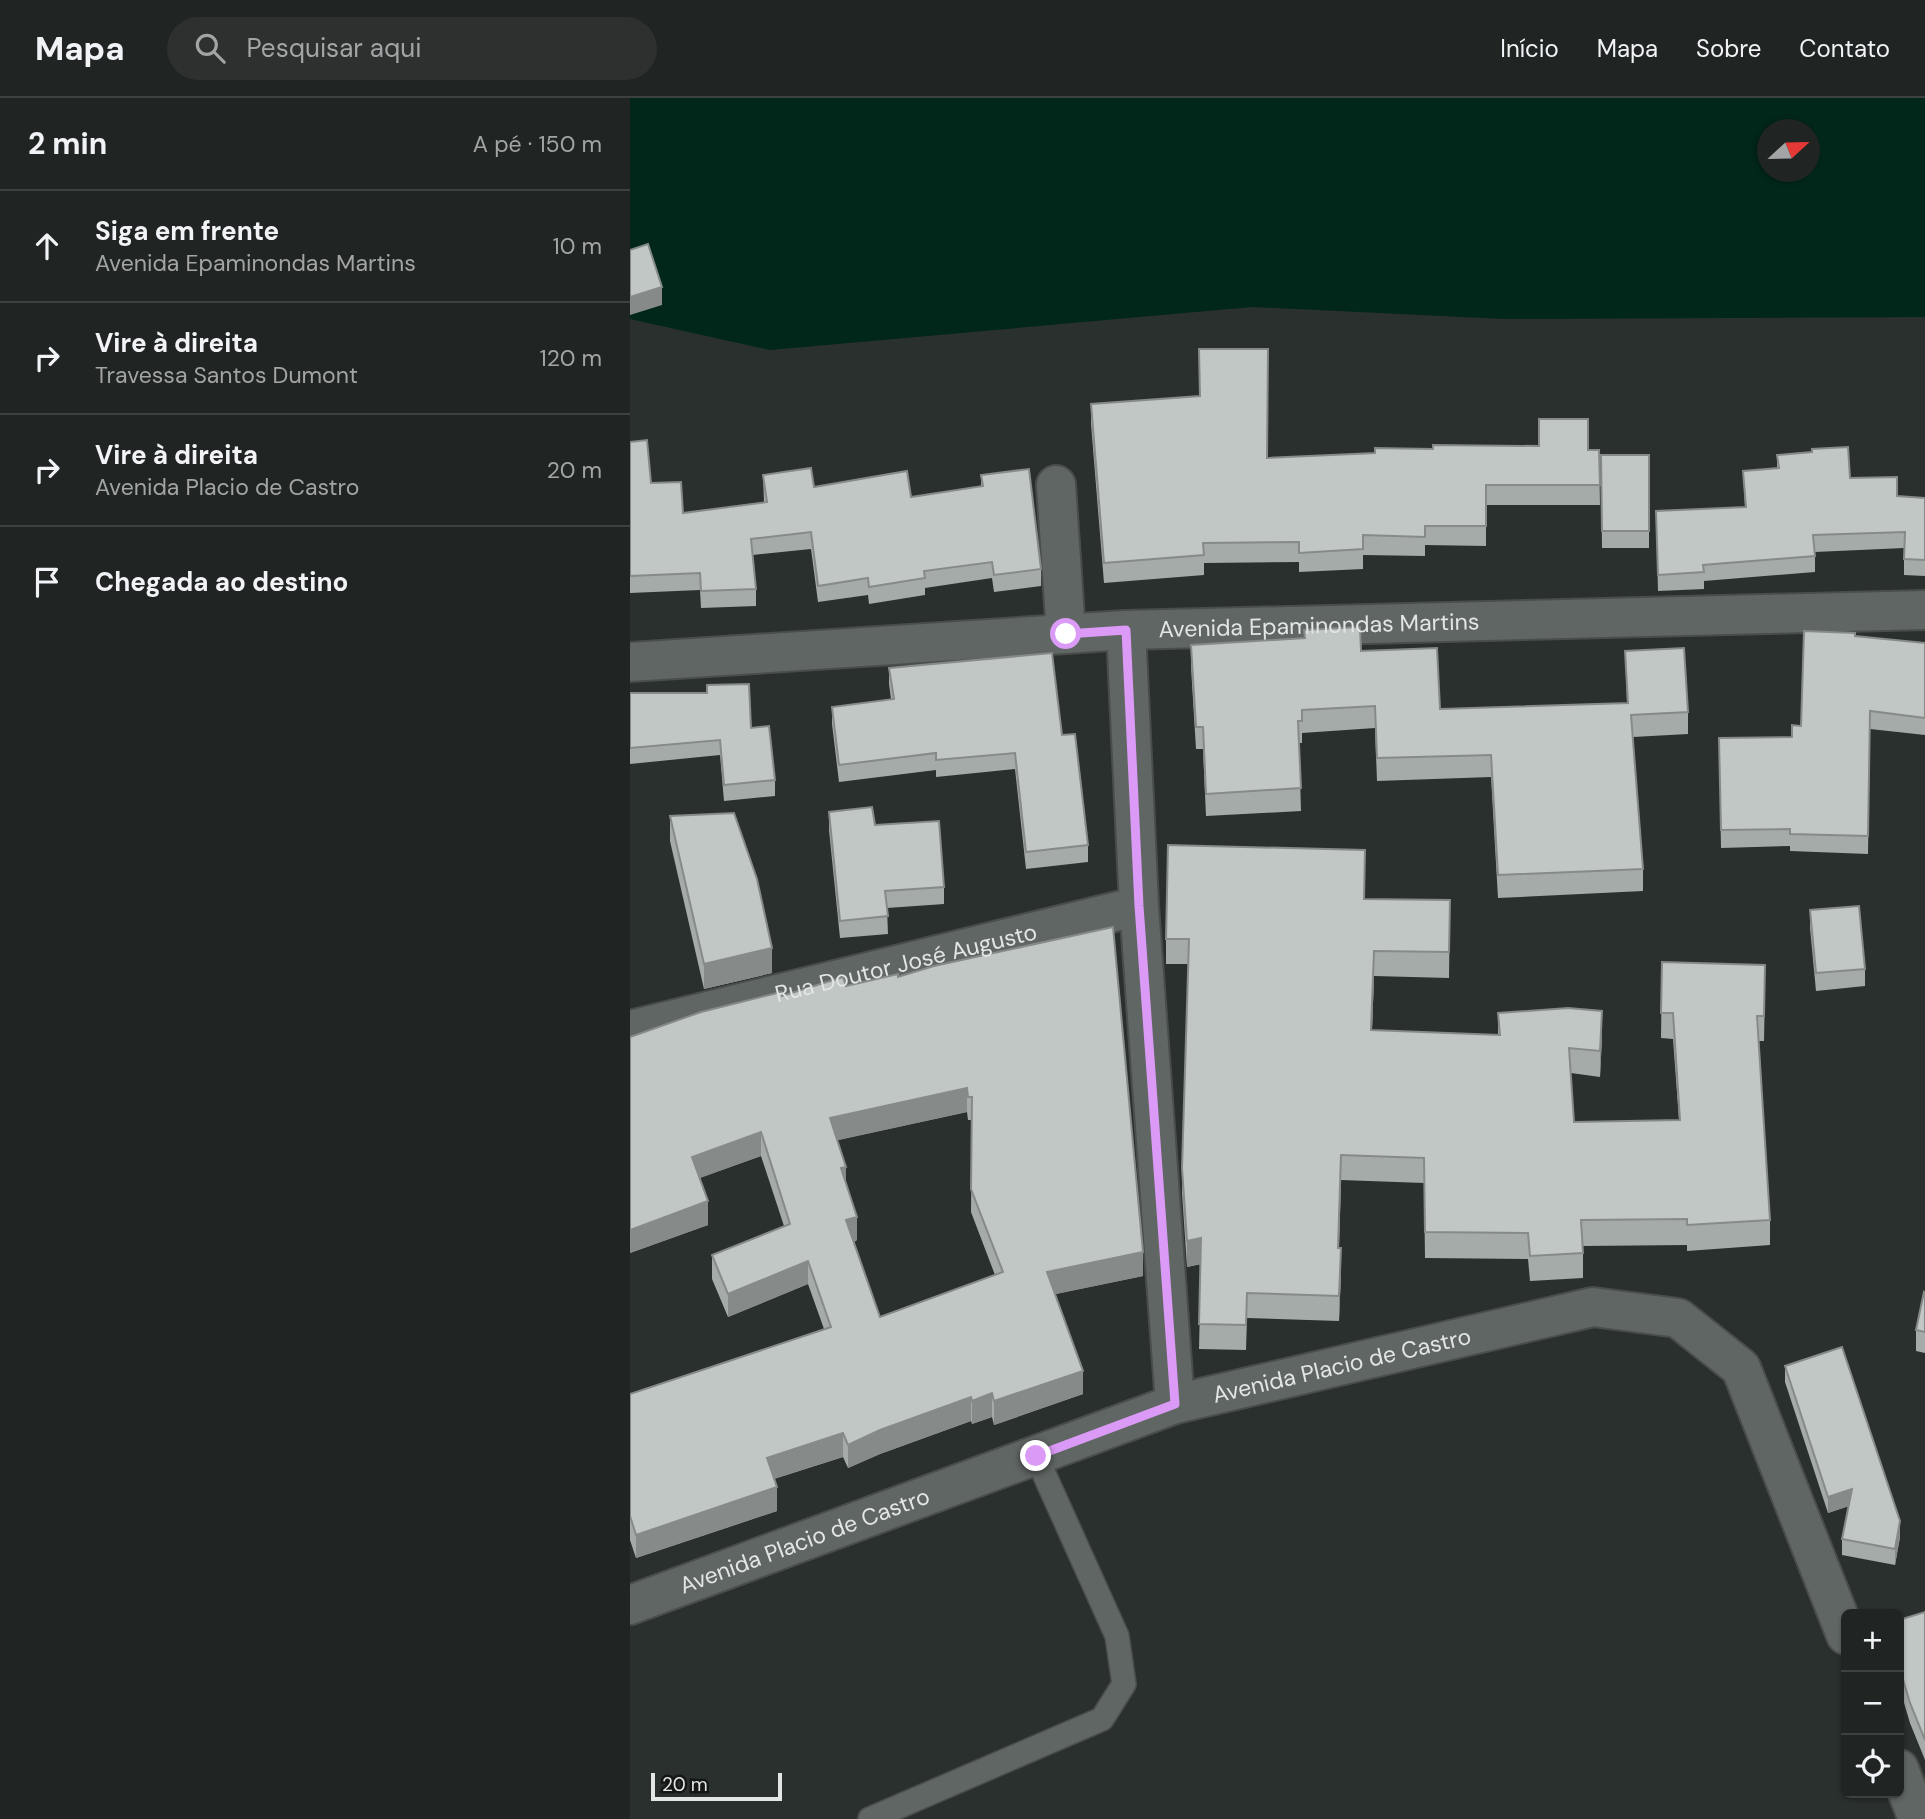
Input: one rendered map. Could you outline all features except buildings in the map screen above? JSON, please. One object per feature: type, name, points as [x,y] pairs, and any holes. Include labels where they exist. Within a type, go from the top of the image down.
[{"type":"street","points":[[1056,485],[1066,634]]},
{"type":"street","name":"Avenida Epaminondas Martins","points":[[630,662],[1126,630],[1925,610]]},
{"type":"street","points":[[1126,630],[1139,906],[1175,1404]]},
{"type":"street","name":"Rua Doutor José Augusto","points":[[630,1030],[1139,906]]},
{"type":"street","name":"Avenida Placio de Castro","points":[[630,1605],[1175,1404],[1593,1307],[1678,1318],[1741,1368],[1841,1622]]},
{"type":"street","points":[[1904,1782],[1918,1819]]},
{"type":"lane","points":[[870,1819],[1102,1719],[1124,1684],[1117,1636],[1036,1456]]},
{"type":"shaded area","points":[[630,98],[1925,98],[1925,317],[1505,319],[1252,307],[770,350],[630,319]]},
{"type":"route","points":[[1036,1456],[1175,1404],[1139,906],[1126,630],[1066,634]]}]
